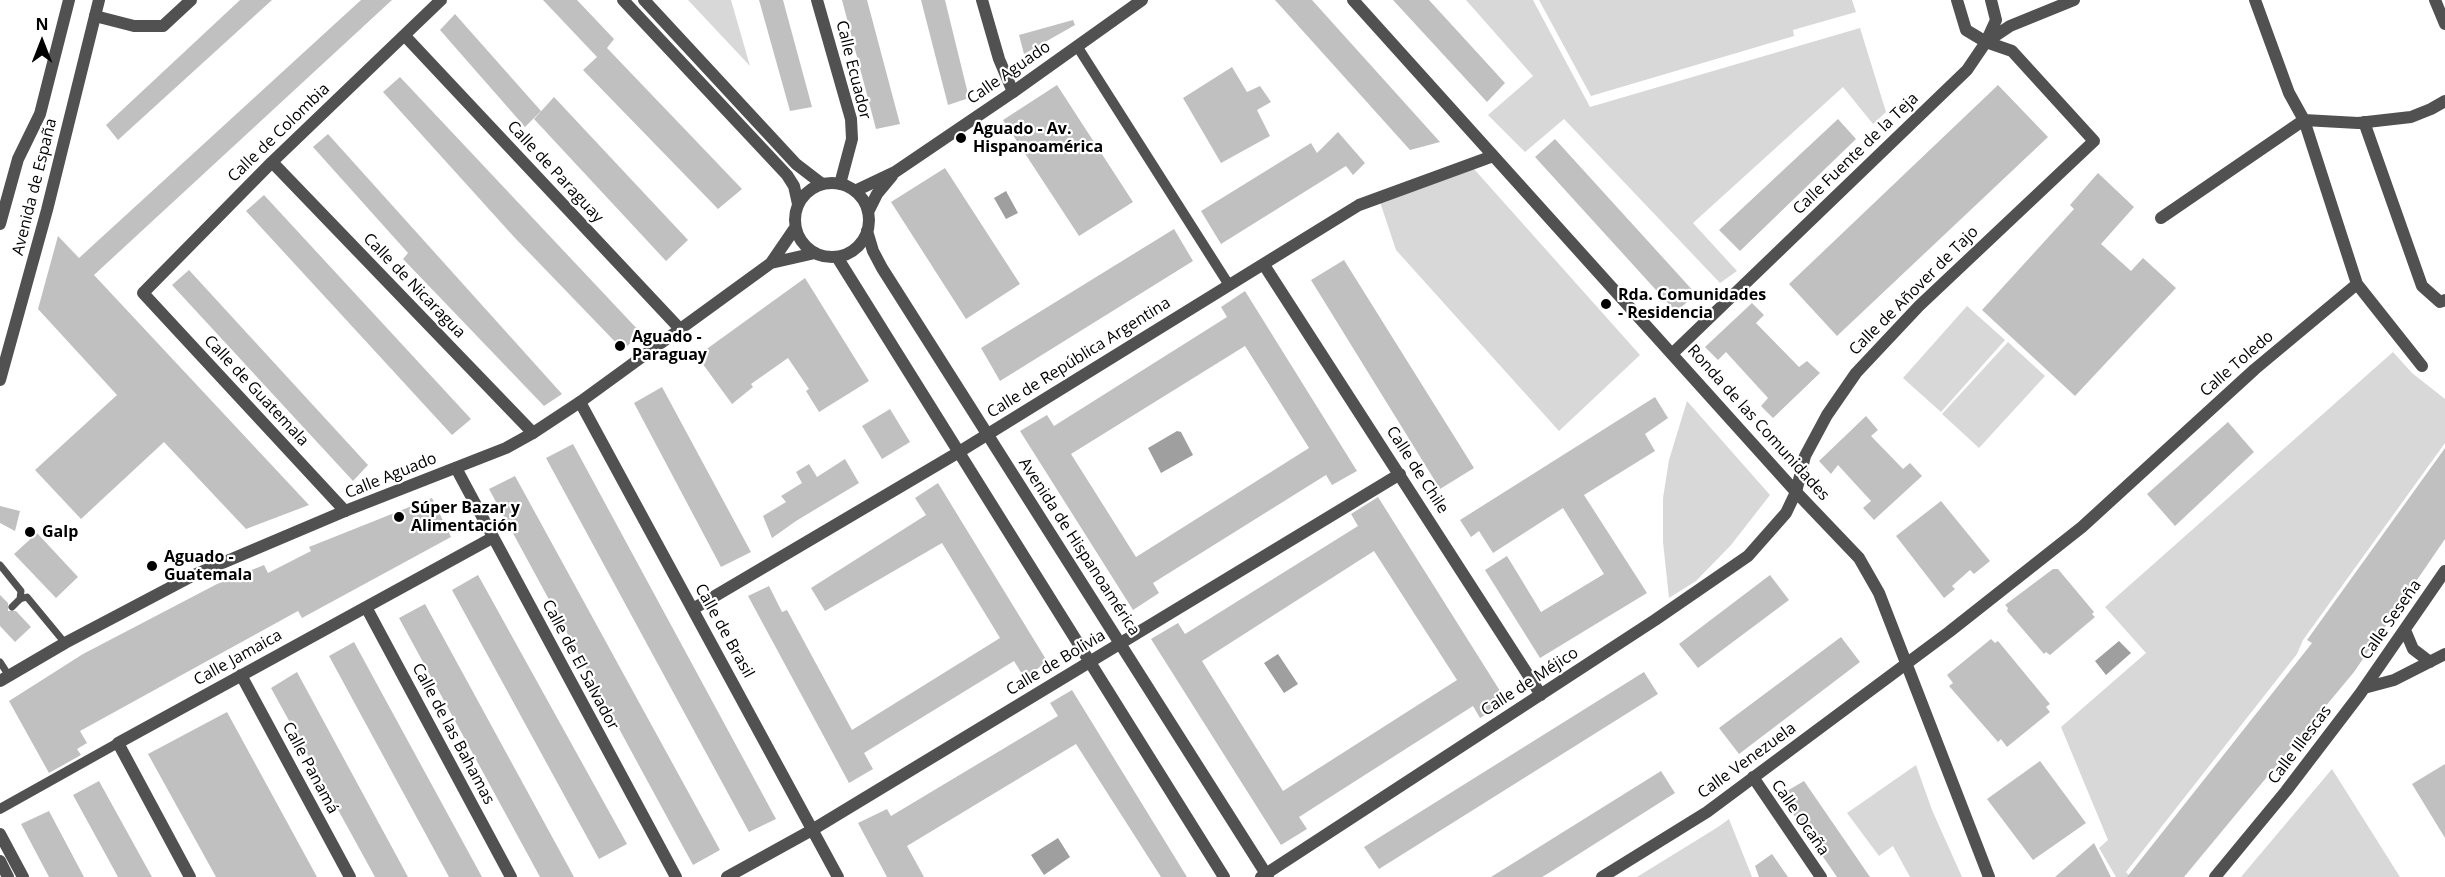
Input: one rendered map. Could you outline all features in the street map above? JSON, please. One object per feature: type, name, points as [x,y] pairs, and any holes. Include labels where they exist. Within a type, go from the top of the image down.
[{"type":"street","name":"Avenida de España","points":[[0,224],[18,159],[40,114],[69,0]]},
{"type":"street","name":"Avenida de España","points":[[0,381],[47,210],[99,0]]},
{"type":"street","points":[[95,16],[134,26],[163,26],[191,0]]},
{"type":"street","name":"Calle de Colombia","points":[[143,293],[272,162],[441,0]]},
{"type":"street","points":[[623,0],[787,175],[794,186],[798,204]]},
{"type":"street","points":[[644,0],[796,164],[822,184]]},
{"type":"street","name":"Calle Ecuador","points":[[817,0],[851,119],[852,139],[840,184]]},
{"type":"street","points":[[982,0],[999,59],[1012,92]]},
{"type":"street","name":"Calle Aguado","points":[[855,191],[895,171],[1142,0]]},
{"type":"street","name":"Ronda de las Comunidades","points":[[1353,0],[1858,558],[1879,593],[1989,877]]},
{"type":"street","points":[[1958,0],[1966,30],[1986,42],[1996,20],[1991,0]]},
{"type":"street","name":"Calle Fuente de la Teja","points":[[1673,353],[1967,70],[1986,42],[2010,27],[2074,0]]},
{"type":"street","points":[[2255,0],[2289,93],[2304,120],[2357,285],[2422,366]]},
{"type":"street","points":[[2435,0],[2445,24]]},
{"type":"street","name":"Calle de Paraguay","points":[[405,36],[681,330]]},
{"type":"street","name":"Calle de Añover de Tajo","points":[[1796,492],[1805,456],[1827,416],[1856,373],[1918,306],[2094,141],[2012,51],[1986,42]]},
{"type":"street","points":[[1077,46],[1228,285]]},
{"type":"street","points":[[2160,218],[2304,120],[2364,122],[2411,117],[2431,110],[2445,100]]},
{"type":"street","points":[[2364,122],[2422,286],[2440,302],[2445,300]]},
{"type":"street","name":"Calle de República Argentina","points":[[693,609],[959,452],[1359,205],[1493,156]]},
{"type":"street","name":"Calle de Nicaragua","points":[[272,162],[533,433]]},
{"type":"street","name":"Calle Aguado","points":[[868,212],[877,194],[895,171]]},
{"type":"street","points":[[822,184],[840,184],[855,191],[863,200],[868,212],[867,231],[855,249],[837,257],[815,253],[799,238],[795,228],[798,204],[804,195],[822,184]]},
{"type":"street","name":"Calle Aguado","points":[[4,678],[194,575],[345,511],[506,448],[533,433],[681,330],[771,263],[795,228]]},
{"type":"street","name":"Avenida de Hispanoamérica","points":[[867,231],[873,251],[882,268],[1121,643],[1265,876]]},
{"type":"street","name":"Calle Aguado","points":[[771,263],[815,253]]},
{"type":"street","points":[[837,257],[1224,877]]},
{"type":"street","name":"Calle de Chile","points":[[1264,265],[1541,695]]},
{"type":"street","name":"Calle Toledo","points":[[1907,663],[2082,527],[2255,369],[2357,285]]},
{"type":"street","name":"Calle de Guatemala","points":[[143,293],[345,511]]},
{"type":"street","name":"Calle de Brasil","points":[[580,402],[838,877]]},
{"type":"street","name":"Calle de El Salvador","points":[[456,468],[676,877]]},
{"type":"street","name":"Calle de Bolivia","points":[[727,877],[812,830],[1400,474]]},
{"type":"street","name":"Calle de Méjico","points":[[1265,876],[1634,635],[1748,556],[1786,513],[1796,492]]},
{"type":"street","name":"Calle Jamaica","points":[[0,809],[492,538]]},
{"type":"street","name":"Calle Seseña","points":[[2364,688],[2445,571]]},
{"type":"street","name":"Calle de las Bahamas","points":[[366,607],[511,877]]},
{"type":"street","points":[[2405,630],[2413,649],[2430,662]]},
{"type":"street","points":[[2364,688],[2394,680],[2445,654]]},
{"type":"street","name":"Calle Venezuela","points":[[1602,877],[1707,812],[1907,663]]},
{"type":"street","name":"Calle Panamá","points":[[241,675],[350,877]]},
{"type":"street","name":"Calle Illescas","points":[[2215,877],[2286,791],[2364,688]]},
{"type":"street","points":[[118,743],[190,877]]},
{"type":"street","name":"Calle Ocaña","points":[[1753,777],[1821,877]]},
{"type":"street","points":[[0,834],[23,877]]},
{"type":"street","points":[[0,861],[8,877]]},
{"type":"lane","points":[[0,565],[21,591],[20,599]]},
{"type":"lane","points":[[12,607],[20,599],[27,597],[65,643]]},
{"type":"lane","points":[[0,662],[4,678]]},
{"type":"shaded area","points":[[688,0],[731,0],[750,66]]},
{"type":"shaded area","points":[[1466,0],[1533,0],[1590,107],[1860,28],[1886,112],[1873,124],[1843,87],[1693,223],[1737,271],[1720,283],[1564,119],[1525,152],[1488,115],[1533,76]]},
{"type":"shaded area","points":[[1539,0],[1852,0],[1856,12],[1793,30],[1794,36],[1591,96]]},
{"type":"shaded area","points":[[1474,169],[1640,355],[1559,431],[1396,250],[1380,202]]},
{"type":"shaded area","points":[[1006,191],[1018,213],[1006,219],[994,198]]},
{"type":"shaded area","points":[[1967,306],[2005,340],[1941,412],[1903,378]]},
{"type":"shaded area","points":[[2008,342],[2045,376],[1979,448],[1942,414]]},
{"type":"shaded area","points":[[2393,352],[2412,373],[2445,399],[2445,443],[2303,640],[2297,654],[2126,872],[2131,877],[2116,877],[2099,848],[2108,840],[2061,727],[2146,653],[2105,607]]},
{"type":"shaded area","points":[[1687,401],[1770,495],[1731,545],[1696,581],[1669,598],[1663,542],[1663,498],[1669,460]]},
{"type":"shaded area","points":[[1177,431],[1181,432],[1193,455],[1161,473],[1148,448]]},
{"type":"shaded area","points":[[2119,641],[2131,653],[2106,675],[2095,661]]},
{"type":"shaded area","points":[[1278,654],[1298,684],[1284,693],[1264,663]]},
{"type":"shaded area","points":[[1916,765],[1932,810],[1962,877],[1910,877],[1893,846],[1879,856],[1847,813]]},
{"type":"shaded area","points":[[2332,769],[2400,877],[2241,877]]},
{"type":"shaded area","points":[[1729,819],[1752,877],[1637,877],[1718,827]]},
{"type":"shaded area","points":[[1058,838],[1070,857],[1044,875],[1031,855]]},
{"type":"building","points":[[240,0],[272,0],[118,140],[106,125]]},
{"type":"building","points":[[361,0],[392,0],[94,275],[309,505],[246,529],[164,442],[81,519],[35,470],[117,395],[38,309],[58,236],[79,258]]},
{"type":"building","points":[[543,0],[577,0],[614,39],[607,48],[742,189],[718,209],[583,70],[597,57]]},
{"type":"building","points":[[759,0],[783,0],[812,107],[790,111]]},
{"type":"building","points":[[842,0],[867,0],[900,124],[876,129]]},
{"type":"building","points":[[921,0],[945,0],[969,98],[948,105]]},
{"type":"building","points":[[1275,0],[1312,0],[1440,142],[1410,150]]},
{"type":"building","points":[[1393,0],[1429,0],[1505,83],[1487,102]]},
{"type":"building","points":[[455,14],[541,111],[525,127],[440,30]]},
{"type":"building","points":[[1073,20],[1075,25],[1024,54],[1019,35]]},
{"type":"building","points":[[1232,67],[1247,92],[1260,86],[1271,102],[1257,110],[1270,136],[1221,163],[1183,98]]},
{"type":"building","points":[[400,77],[641,333],[623,350],[515,238],[383,92]]},
{"type":"building","points":[[1057,85],[1133,202],[1079,236],[1003,120]]},
{"type":"building","points":[[1998,85],[2048,137],[1837,336],[1789,284]]},
{"type":"building","points":[[554,97],[688,240],[666,261],[534,119]]},
{"type":"building","points":[[1838,119],[1856,139],[1740,251],[1719,230]]},
{"type":"building","points":[[1338,132],[1365,163],[1353,175],[1346,166],[1221,244],[1201,211],[1311,143],[1317,153]]},
{"type":"building","points":[[328,134],[562,394],[544,406],[403,259],[408,253],[313,147]]},
{"type":"building","points":[[1555,139],[1696,294],[1676,312],[1535,157]]},
{"type":"building","points":[[945,168],[1020,284],[966,319],[891,202]]},
{"type":"building","points":[[2098,173],[2134,207],[2101,244],[2131,271],[2143,258],[2176,288],[2075,396],[1982,310],[2074,209],[2070,205]]},
{"type":"building","points":[[264,195],[471,419],[452,435],[246,211]]},
{"type":"building","points":[[1174,229],[1193,261],[1000,381],[981,348]]},
{"type":"building","points":[[1344,260],[1474,468],[1440,489],[1311,280]]},
{"type":"building","points":[[189,270],[368,465],[353,481],[172,285]]},
{"type":"building","points":[[805,278],[869,381],[819,412],[806,391],[809,389],[788,358],[751,384],[753,387],[732,404],[697,356]]},
{"type":"building","points":[[1245,291],[1357,471],[1332,485],[1326,475],[1153,583],[1159,593],[1133,610],[1020,431],[1047,415],[1054,426],[1227,317],[1221,307]],"holes":[[[1245,346],[1309,448],[1136,557],[1071,454]]]},
{"type":"building","points":[[1752,303],[1764,315],[1756,323],[1799,367],[1807,361],[1820,373],[1773,418],[1761,406],[1768,398],[1726,352],[1718,360],[1705,347]]},
{"type":"building","points":[[662,387],[751,552],[721,567],[634,403]]},
{"type":"building","points":[[1655,397],[1668,418],[1645,434],[1655,451],[1584,495],[1647,593],[1540,658],[1485,570],[1507,556],[1541,612],[1604,574],[1563,508],[1493,553],[1479,531],[1471,537],[1460,520]]},
{"type":"building","points":[[890,409],[910,442],[882,459],[862,426]]},
{"type":"building","points":[[1866,416],[1878,430],[1871,436],[1903,469],[1910,463],[1922,476],[1874,520],[1863,508],[1871,501],[1838,465],[1831,474],[1819,461]]},
{"type":"building","points":[[2228,422],[2254,452],[2175,526],[2147,494]]},
{"type":"building","points":[[573,444],[776,819],[749,832],[546,458]]},
{"type":"building","points":[[2445,448],[2445,539],[2354,672],[2184,877],[2127,877],[2312,643],[2307,640]]},
{"type":"building","points":[[845,459],[859,483],[772,538],[763,516],[786,502],[781,496],[802,483],[796,472],[809,464],[817,477]]},
{"type":"building","points":[[515,476],[720,850],[693,865],[489,489]]},
{"type":"building","points":[[938,483],[1047,661],[1025,679],[1014,661],[864,753],[873,769],[849,783],[748,596],[769,586],[782,612],[787,610],[852,730],[1000,638],[942,543],[825,611],[811,588],[926,515],[915,498]]},
{"type":"building","points":[[1378,497],[1507,702],[1480,718],[1473,706],[1299,817],[1307,829],[1281,845],[1151,639],[1178,623],[1185,634],[1358,526],[1351,514]],"holes":[[[1374,551],[1457,680],[1283,791],[1202,661]]]},
{"type":"building","points":[[432,498],[451,537],[302,618],[298,611],[80,731],[87,743],[77,749],[81,755],[49,773],[9,701],[83,654],[217,584],[264,565],[268,573],[311,551],[309,547]]},
{"type":"building","points":[[1941,501],[1990,561],[1974,574],[1970,570],[1952,586],[1955,589],[1944,598],[1896,536]]},
{"type":"building","points":[[0,506],[20,511],[15,531],[0,523]]},
{"type":"building","points":[[37,533],[78,577],[56,598],[14,554]]},
{"type":"building","points":[[2053,569],[2058,569],[2094,612],[2092,614],[2095,617],[2050,655],[2046,652],[2044,654],[2007,611],[2008,608],[2005,605]]},
{"type":"building","points":[[478,575],[627,844],[599,859],[452,590]]},
{"type":"building","points":[[1770,575],[1789,600],[1698,668],[1679,644]]},
{"type":"building","points":[[0,595],[8,603],[8,611],[16,611],[31,627],[15,642],[0,626]]},
{"type":"building","points":[[425,604],[574,877],[540,877],[399,618]]},
{"type":"building","points":[[1841,637],[1860,662],[1739,754],[1719,728]]},
{"type":"building","points":[[1991,639],[1995,643],[1998,641],[2050,704],[2046,707],[2050,712],[2007,747],[2001,739],[1998,742],[1949,686],[1953,683],[1947,675]]},
{"type":"building","points":[[354,642],[482,877],[449,877],[329,656]]},
{"type":"building","points":[[297,672],[408,877],[375,877],[271,688]]},
{"type":"building","points":[[1644,672],[1658,694],[1379,869],[1364,847]]},
{"type":"building","points":[[1072,690],[1187,877],[1161,877],[1076,744],[907,846],[924,877],[887,877],[858,823],[887,809],[891,816],[1058,716],[1050,703]]},
{"type":"building","points":[[227,712],[317,877],[216,877],[148,754]]},
{"type":"building","points":[[2040,761],[2086,823],[2033,860],[1987,799]]},
{"type":"building","points":[[2445,764],[2445,838],[2412,784]]},
{"type":"building","points":[[1661,771],[1675,793],[1552,871],[1542,877],[1491,877]]},
{"type":"building","points":[[99,781],[152,877],[118,877],[73,795]]},
{"type":"building","points":[[1804,781],[1870,877],[1837,877],[1780,795]]},
{"type":"building","points":[[49,811],[84,877],[49,877],[21,824]]},
{"type":"building","points":[[2094,843],[2111,877],[2055,877]]},
{"type":"building","points":[[1772,854],[1788,877],[1759,877],[1755,866]]},
{"type":"place","name":"Aguado - Av. Hispanoamérica","points":[[961,138]]},
{"type":"place","name":"Rda. Comunidades - Residencia","points":[[1606,304]]},
{"type":"place","name":"Aguado - Paraguay","points":[[620,346]]},
{"type":"place","name":"Súper Bazar y Alimentación","points":[[399,517]]},
{"type":"place","name":"Galp","points":[[30,532]]},
{"type":"place","name":"Aguado - Guatemala","points":[[152,566]]}]
